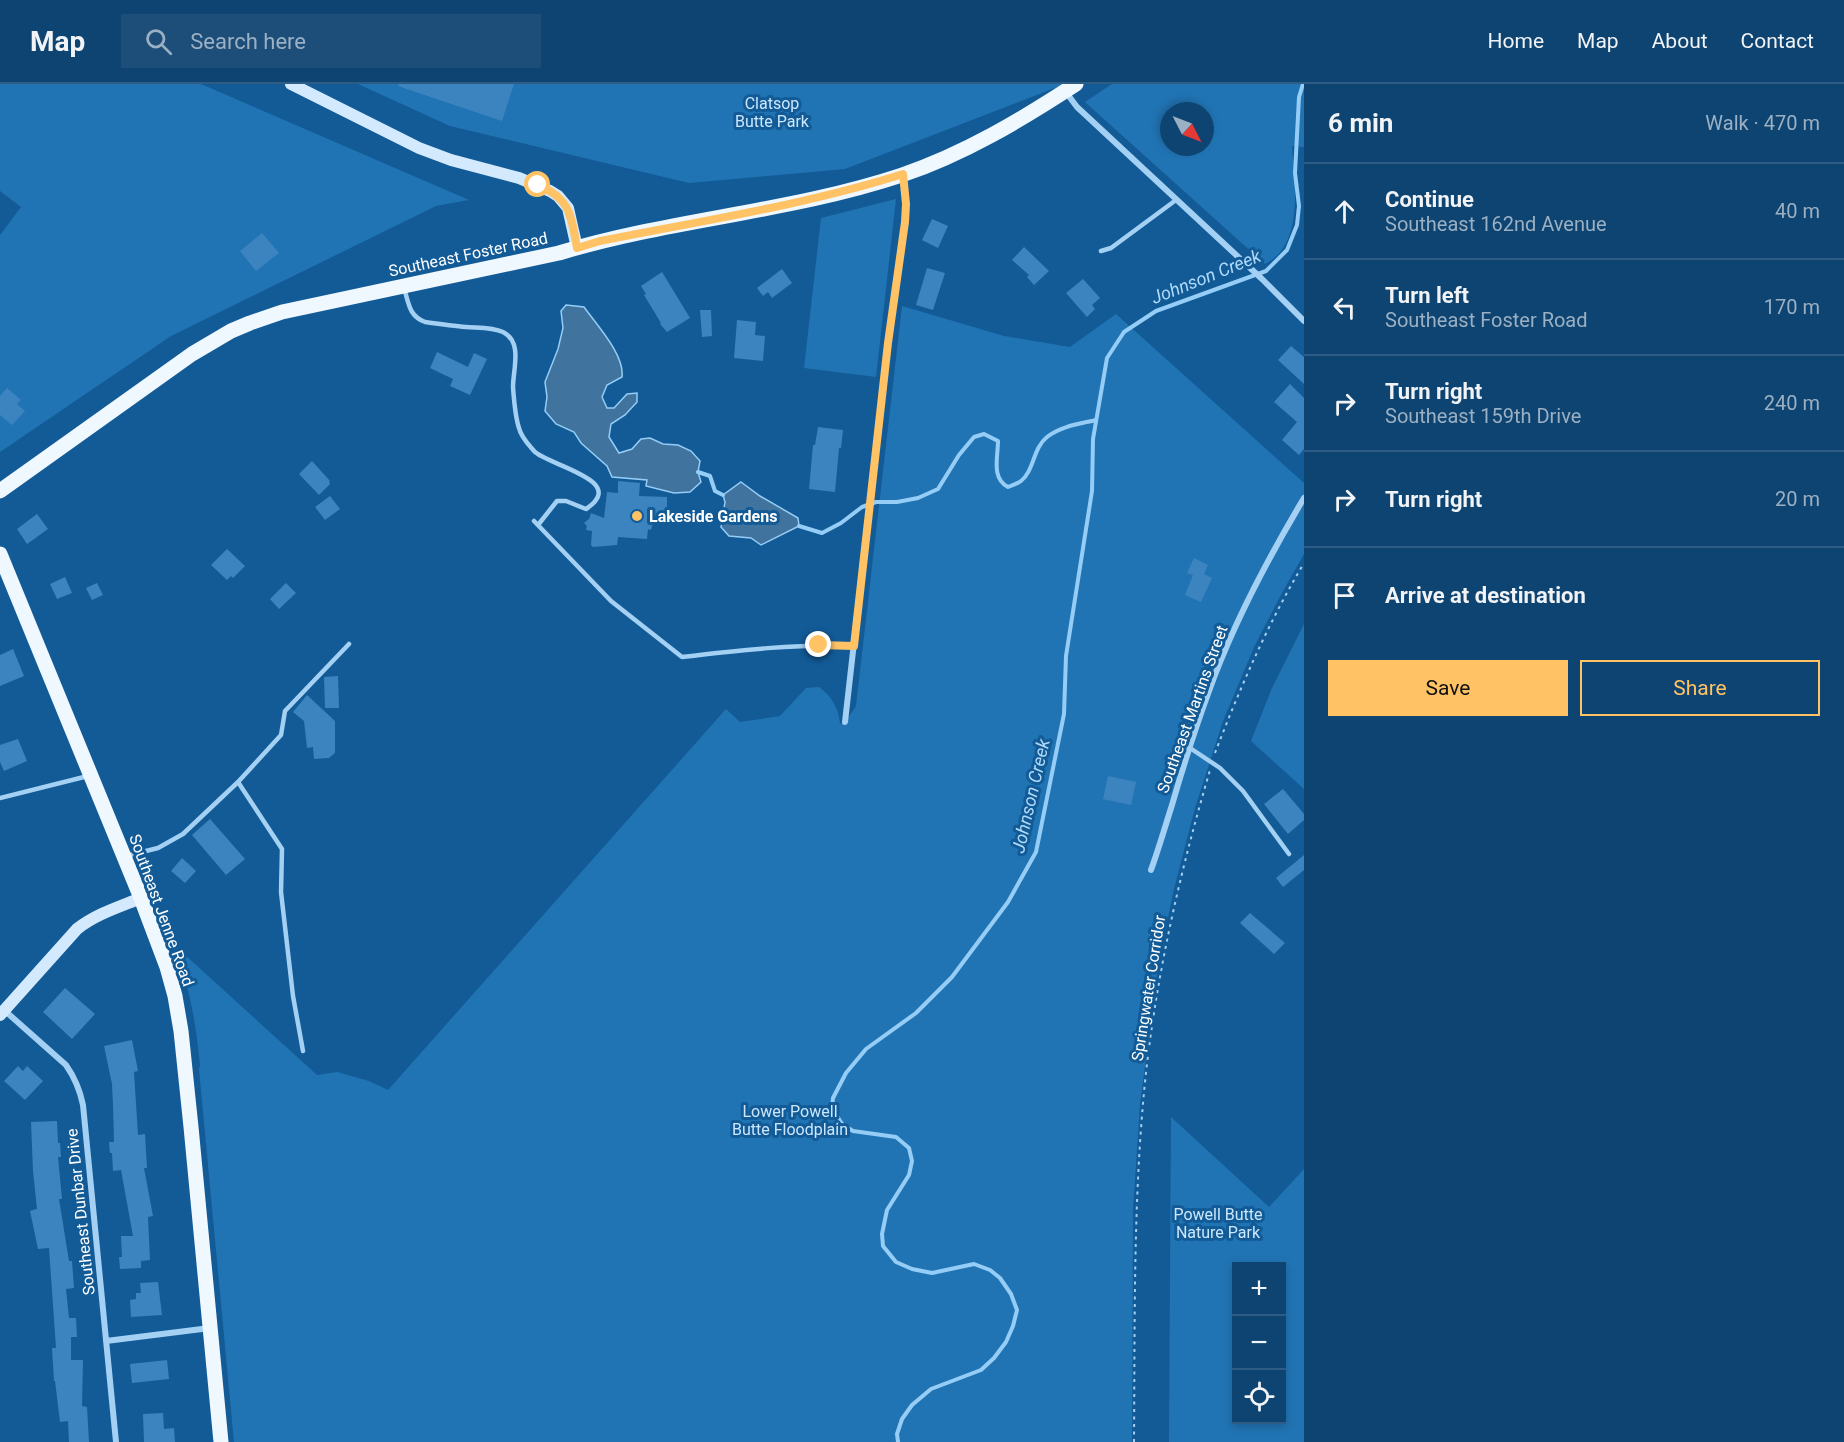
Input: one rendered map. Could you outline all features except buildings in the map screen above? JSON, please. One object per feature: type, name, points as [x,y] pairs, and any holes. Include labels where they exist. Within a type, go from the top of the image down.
[{"type":"main road","name":"Southeast Foster Road","points":[[0,490],[192,354],[250,322],[282,312],[559,253],[600,241],[836,193],[903,174],[948,157],[981,141],[1071,87]]},
{"type":"main road","name":"Southeast Jenne Road","points":[[0,554],[4,577],[141,898],[175,996],[181,1031],[221,1442]]},
{"type":"street","points":[[291,84],[419,148],[452,160],[519,178],[550,190],[568,208],[577,248]]},
{"type":"street","points":[[1071,87],[1077,108],[1262,279],[1304,321]]},
{"type":"street","points":[[845,722],[888,343],[905,222],[903,174]]},
{"type":"street","name":"Southeast Martins Street","points":[[1150,870],[1161,846],[1209,690],[1233,632],[1261,574],[1304,498]]},
{"type":"street","points":[[2,1012],[77,929],[103,913],[141,898]]},
{"type":"street","name":"Southeast Dunbar Drive","points":[[2,1012],[66,1065],[80,1090],[116,1442]]},
{"type":"street","points":[[106,1341],[211,1328]]},
{"type":"lane","points":[[1101,251],[1111,248],[1176,200]]},
{"type":"lane","points":[[403,286],[412,314],[418,319],[425,322],[492,329],[507,335],[512,341],[515,349],[513,390],[519,429],[537,454],[590,478],[597,487],[598,494],[592,505],[586,509],[566,501],[557,501],[536,523],[611,602],[682,657],[762,648],[854,646]]},
{"type":"lane","points":[[124,857],[159,848],[183,834],[238,782],[281,735],[285,711],[349,644]]},
{"type":"lane","points":[[1190,748],[1212,763],[1243,790],[1288,854]]},
{"type":"lane","points":[[0,798],[90,775]]},
{"type":"lane","points":[[238,782],[282,849],[280,892],[293,996],[303,1051]]},
{"type":"path","name":"Springwater Corridor","points":[[1134,1442],[1136,1203],[1148,1060],[1161,970],[1175,899],[1212,763],[1264,637],[1304,563]]},
{"type":"green space","points":[[0,84],[201,84],[469,200],[436,206],[171,336],[0,452],[0,235],[21,207],[0,191]]},
{"type":"green space","name":"Clatsop Butte Park","points":[[358,84],[1065,84],[845,169],[689,183],[450,126]]},
{"type":"green space","points":[[1112,84],[1304,84],[1304,147],[1292,146],[1295,195],[1291,228],[1286,243],[1277,255],[1265,264],[1085,102]]},
{"type":"green space","points":[[896,199],[876,377],[804,368],[821,218]]},
{"type":"green space","name":"Lower Powell Butte Floodplain","points":[[902,306],[1004,336],[1070,347],[1116,314],[1304,483],[1304,554],[1255,645],[1223,721],[1195,808],[1159,960],[1140,1104],[1133,1209],[1132,1442],[234,1442],[200,1065],[188,988],[173,944],[317,1075],[337,1072],[369,1081],[388,1090],[726,709],[740,722],[780,716],[806,688],[819,687],[831,699],[838,712],[840,723],[844,724],[856,706]]},
{"type":"green space","points":[[1304,624],[1304,789],[1251,741],[1272,688]]},
{"type":"green space","name":"Powell Butte Nature Park","points":[[1171,1117],[1269,1207],[1304,1169],[1304,1442],[1169,1442]]},
{"type":"shaded area","points":[[566,305],[584,307],[609,340],[619,359],[622,377],[607,385],[602,397],[607,408],[614,408],[627,394],[637,393],[637,402],[625,415],[611,424],[609,437],[619,453],[632,449],[641,439],[650,438],[691,451],[700,461],[698,472],[701,482],[690,492],[674,493],[646,486],[647,480],[612,477],[607,466],[581,443],[574,432],[556,424],[545,411],[547,397],[545,382],[558,349],[563,328],[561,311]]},
{"type":"shaded area","points":[[741,482],[798,518],[799,526],[761,545],[751,538],[729,536],[721,527],[725,502],[723,495]]},
{"type":"waterway","name":"Johnson Creek","points":[[898,1442],[897,1434],[902,1419],[912,1405],[931,1389],[981,1370],[994,1358],[1006,1342],[1017,1310],[1011,1294],[1000,1278],[990,1270],[974,1264],[932,1273],[912,1269],[896,1262],[883,1246],[882,1234],[887,1210],[909,1175],[912,1161],[909,1148],[896,1137],[853,1131],[842,1124],[832,1107],[833,1098],[846,1073],[866,1049],[916,1013],[952,977],[1008,902],[1036,852],[1064,714],[1066,656],[1092,491],[1093,439],[1107,358],[1124,332],[1156,311],[1266,271],[1287,250],[1297,225],[1299,206],[1295,173],[1299,97],[1303,84]]},
{"type":"waterway","points":[[799,526],[822,533],[841,523],[862,507],[876,502],[897,502],[918,498],[938,489],[959,455],[974,437],[984,434],[998,441],[997,473],[1008,487],[1025,477],[1042,442],[1052,433],[1096,420]]},
{"type":"waterway","points":[[698,472],[710,476],[715,491],[723,495]]},
{"type":"place","name":"Lakeside Gardens","points":[[637,516]]},
{"type":"route","points":[[538,185],[555,193],[570,212],[577,248],[600,241],[848,190],[903,174],[906,192],[905,222],[888,343],[854,646],[819,645]]}]
